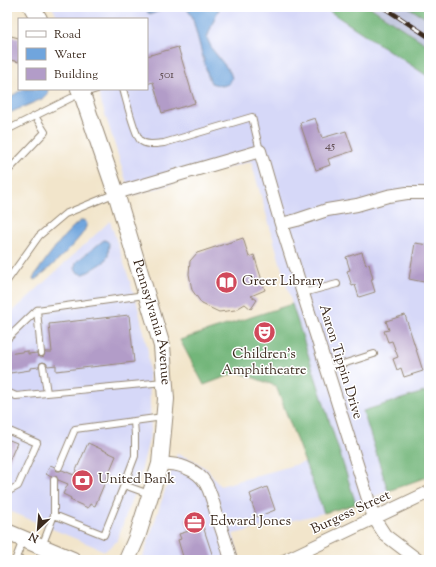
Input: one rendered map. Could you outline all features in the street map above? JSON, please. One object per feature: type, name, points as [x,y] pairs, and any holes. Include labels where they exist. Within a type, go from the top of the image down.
[{"type":"street","points":[[32,7],[38,18]]},
{"type":"street","name":"Pennsylvania Avenue","points":[[81,92],[116,193],[162,346],[166,399],[160,464],[137,537],[127,560]]},
{"type":"street","points":[[116,193],[260,151]]},
{"type":"street","name":"Aaron Tippin Drive","points":[[260,151],[281,224],[374,518],[386,535],[418,560]]},
{"type":"street","points":[[281,224],[327,210],[358,205],[388,196],[407,193],[429,193]]},
{"type":"street","points":[[160,464],[170,463],[191,470],[206,483],[232,560]]},
{"type":"street","name":"Burgess Street","points":[[286,560],[429,492]]},
{"type":"street","points":[[7,532],[42,546],[64,558]]},
{"type":"lane","points":[[7,130],[81,92],[92,90]]},
{"type":"lane","points":[[123,90],[136,133],[140,140],[151,145],[164,143],[252,117],[260,151]]},
{"type":"lane","points":[[7,172],[45,132],[35,116]]},
{"type":"lane","points":[[7,281],[39,236],[65,214],[116,193]]},
{"type":"lane","points":[[303,293],[337,284]]},
{"type":"lane","points":[[7,339],[37,310],[147,295]]},
{"type":"lane","points":[[37,310],[41,353]]},
{"type":"lane","points":[[327,369],[374,354]]},
{"type":"lane","points":[[43,366],[47,393]]},
{"type":"lane","points":[[7,392],[16,396],[165,382]]},
{"type":"lane","points":[[59,467],[75,428],[165,417]]},
{"type":"lane","points":[[54,515],[104,535],[135,456],[134,421]]},
{"type":"lane","points":[[7,430],[37,443],[18,486],[7,492]]},
{"type":"lane","points":[[42,546],[54,515],[54,480]]},
{"type":"lane","points":[[124,485],[151,494]]},
{"type":"lane","points":[[17,559],[24,539]]},
{"type":"shaded area","points":[[52,7],[323,7],[429,77],[429,397],[426,391],[363,411],[388,491],[356,504],[292,304],[251,161],[131,196],[97,90],[148,90],[148,18],[58,18]]},
{"type":"shaded area","points":[[370,7],[408,7],[429,20],[429,46]]},
{"type":"shaded area","points":[[110,221],[137,303],[148,351],[151,431],[140,476],[117,541],[105,551],[7,510],[7,317]]},
{"type":"shaded area","points":[[177,454],[193,460],[208,470],[220,486],[305,462],[324,513],[233,534],[240,560],[142,560]]},
{"type":"green space","points":[[323,7],[370,7],[429,46],[429,77]]},
{"type":"green space","points":[[408,7],[429,7],[429,20]]},
{"type":"green space","points":[[292,304],[356,504],[324,513],[276,386],[238,372],[204,385],[180,340]]},
{"type":"green space","points":[[427,391],[429,397],[429,476],[388,491],[363,411]]},
{"type":"water","points":[[150,7],[168,7],[152,14],[148,13],[147,10]]},
{"type":"water","points":[[184,7],[220,7],[207,38],[212,49],[230,72],[232,78],[229,84],[222,86],[211,83],[192,16]]},
{"type":"water","points":[[21,90],[48,90],[48,94],[42,99],[7,114],[7,99]]},
{"type":"water","points":[[83,220],[87,223],[85,230],[79,238],[51,267],[34,280],[33,278],[63,237],[77,223]]},
{"type":"water","points":[[104,240],[109,243],[108,256],[104,262],[84,274],[78,273],[75,268],[76,262]]},
{"type":"building","points":[[7,35],[18,38],[18,62],[7,59]]},
{"type":"building","points":[[178,47],[195,103],[162,113],[153,82],[148,84],[148,56]]},
{"type":"building","points":[[315,118],[322,138],[346,131],[353,151],[328,159],[330,165],[316,170],[300,123]]},
{"type":"building","name":"Greer Library","points":[[243,238],[249,257],[254,255],[265,290],[251,296],[257,300],[251,309],[245,304],[235,310],[219,312],[202,304],[192,290],[189,274],[190,261],[197,253]]},
{"type":"building","points":[[415,243],[429,245],[429,283],[409,279]]},
{"type":"building","points":[[362,252],[366,265],[369,264],[375,292],[359,297],[355,285],[352,286],[347,271],[350,270],[346,257]]},
{"type":"building","points":[[129,315],[134,362],[56,371],[56,365],[48,366],[43,362],[40,363],[39,367],[30,368],[30,370],[10,373],[8,354],[28,351],[28,354],[37,353],[38,356],[41,357],[44,356],[45,352],[52,352],[49,324]]},
{"type":"building","points":[[405,315],[423,371],[404,377],[401,368],[397,370],[393,359],[398,357],[392,341],[388,342],[384,331],[389,330],[386,321]]},
{"type":"building","points":[[7,439],[17,443],[7,466]]},
{"type":"building","name":"United Bank","points":[[88,443],[116,456],[95,506],[90,504],[88,508],[70,500],[71,498],[63,494],[68,484],[58,480],[56,476],[51,477],[46,474],[50,465],[55,467],[57,471],[62,470],[74,475]]},
{"type":"building","points":[[267,487],[275,510],[257,517],[250,494]]},
{"type":"building","points":[[199,514],[214,560],[184,560],[178,540],[181,539],[179,534],[189,531],[185,519]]},
{"type":"railway","points":[[383,7],[429,37]]},
{"type":"place","name":"Greer Library","points":[[227,282]]},
{"type":"place","name":"Children's Amphitheatre","points":[[264,333]]},
{"type":"place","name":"United Bank","points":[[82,480]]},
{"type":"place","name":"Edward Jones","points":[[194,522]]}]
